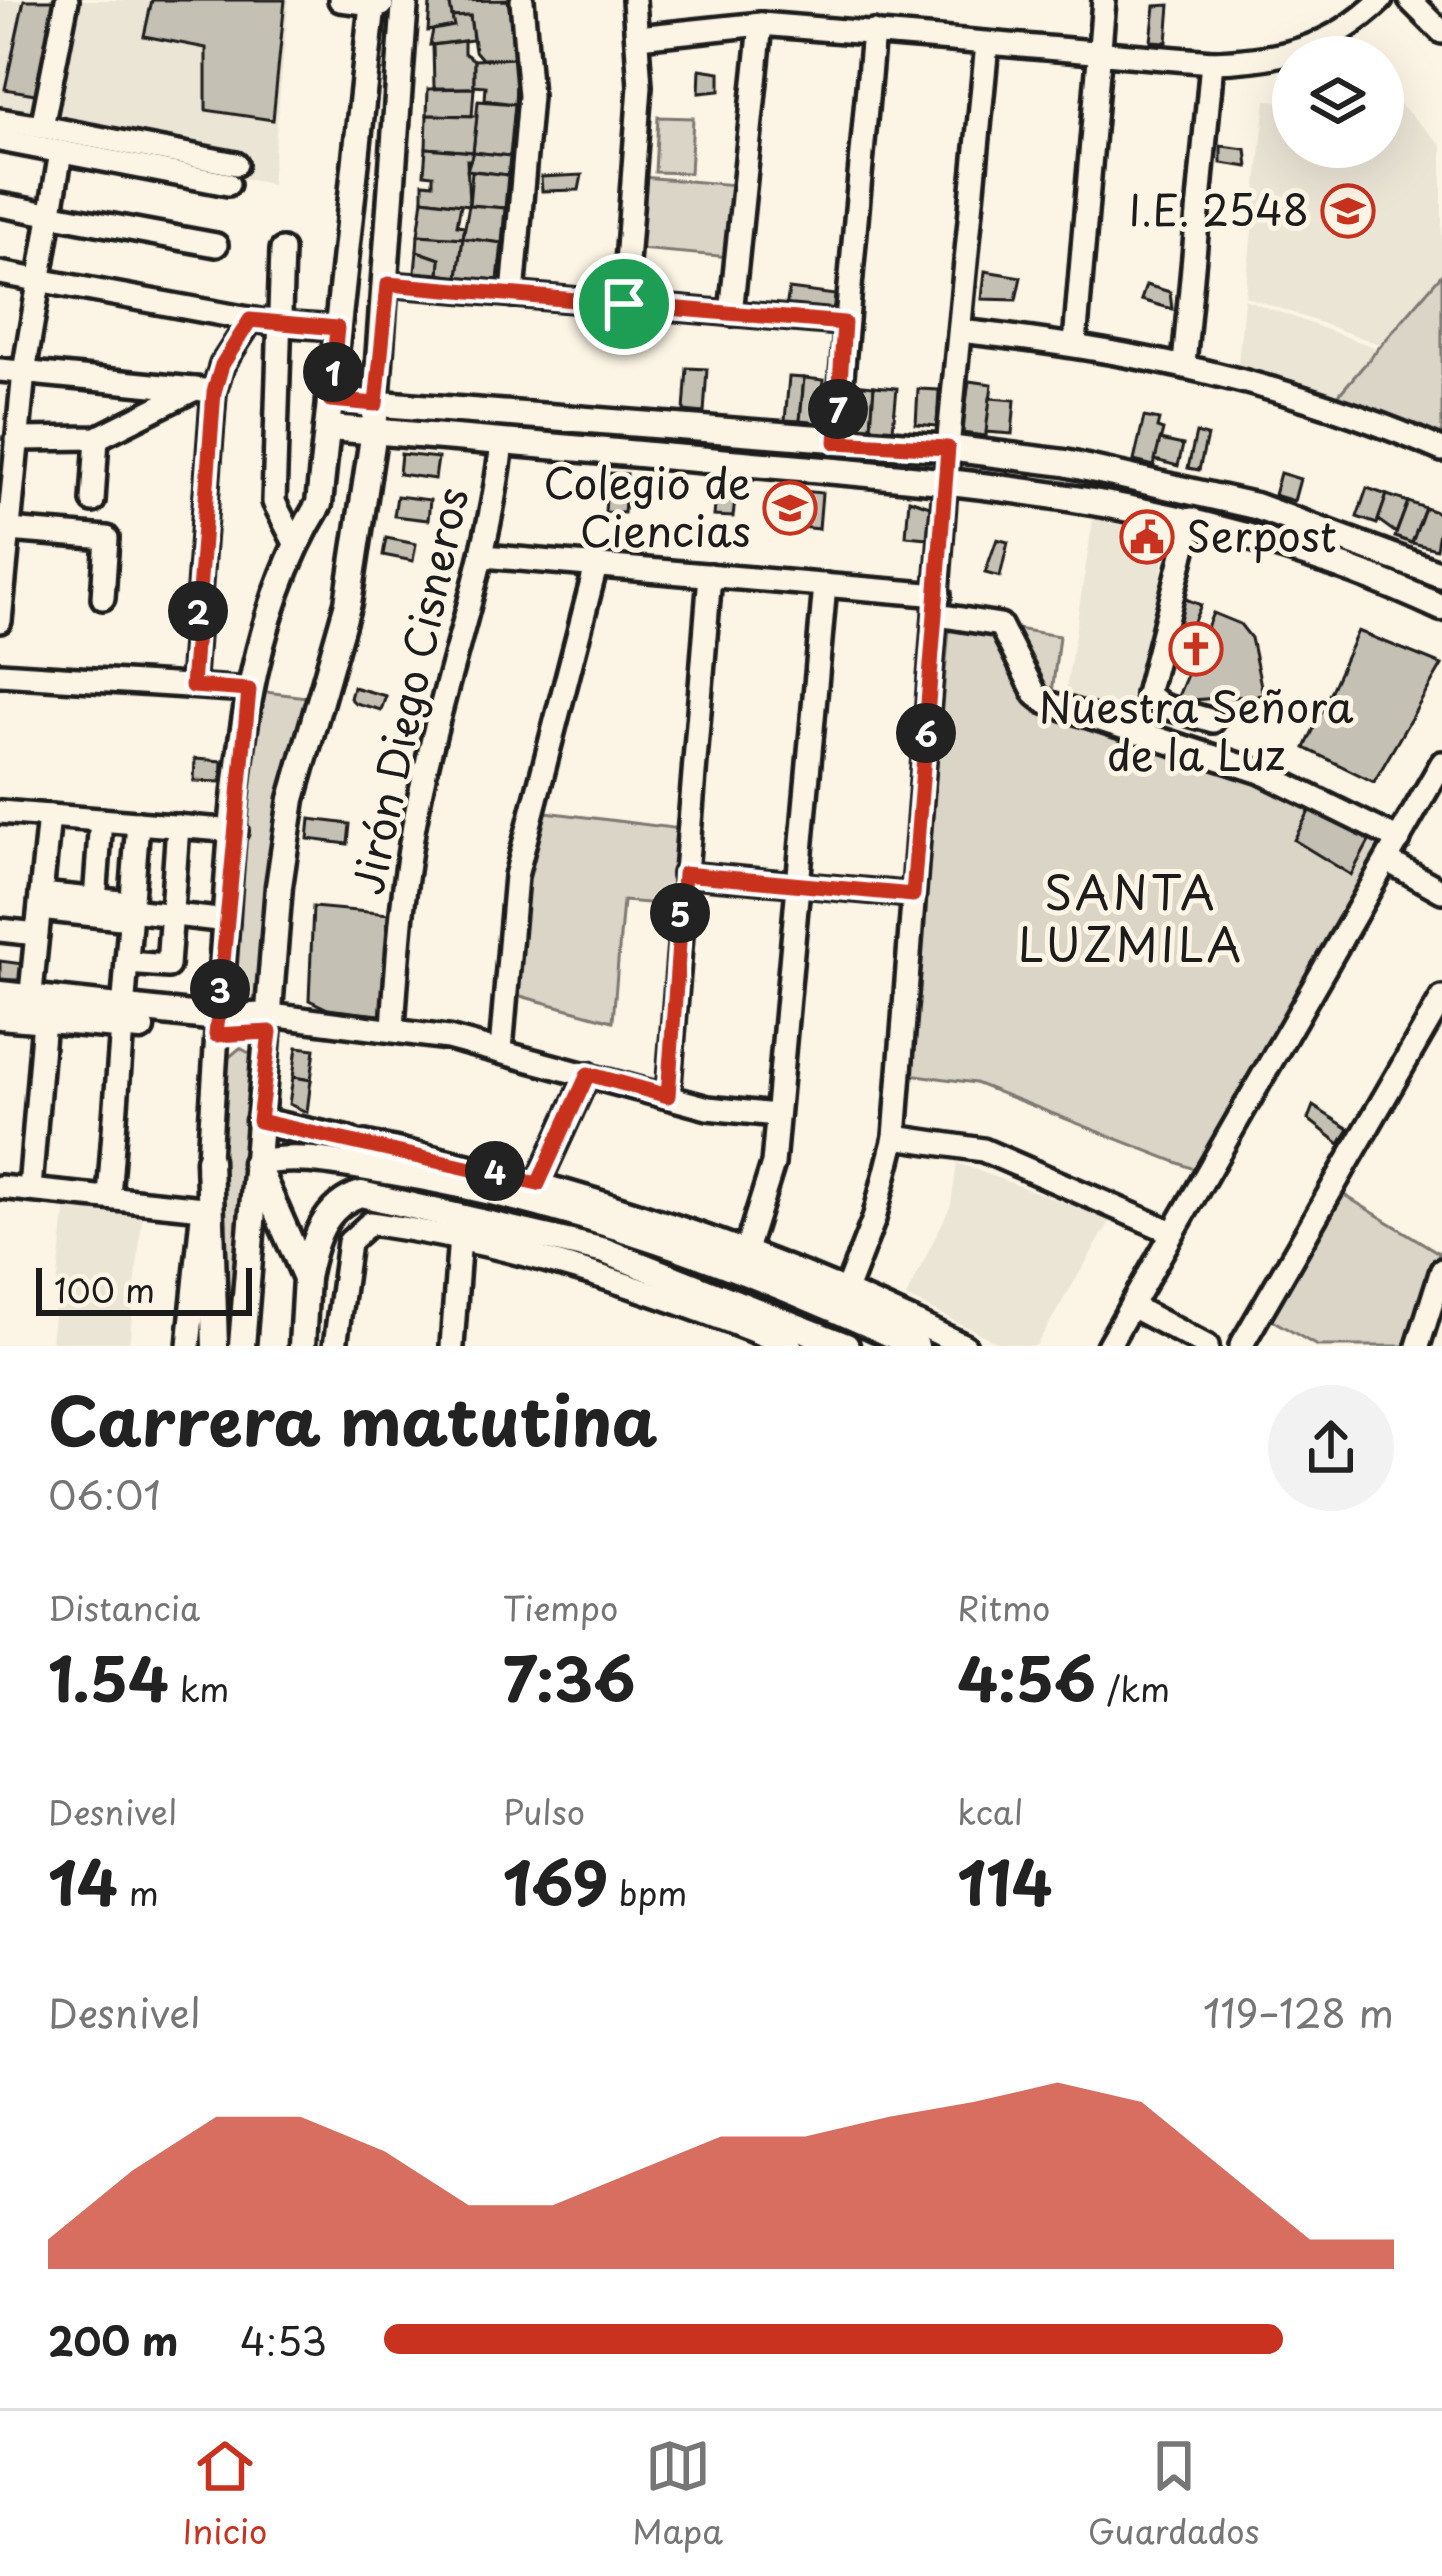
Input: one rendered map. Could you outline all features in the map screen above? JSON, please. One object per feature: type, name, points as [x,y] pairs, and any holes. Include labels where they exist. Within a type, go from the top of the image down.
[{"type":"main road","points":[[242,1346],[279,886],[292,799],[348,603],[374,431],[388,284],[403,70],[368,1]]},
{"type":"main road","points":[[217,1026],[249,690],[295,544],[320,504],[368,1]]},
{"type":"main road","points":[[330,400],[948,448],[1065,464],[1207,493],[1441,571]]},
{"type":"main road","points":[[327,428],[946,479],[1100,499],[1294,548],[1442,608]]},
{"type":"main road","points":[[0,994],[35,1012]]},
{"type":"main road","points":[[0,1016],[35,1012],[217,1026],[271,1024]]},
{"type":"main road","points":[[259,1121],[347,1140],[428,1178]]},
{"type":"main road","points":[[255,1163],[300,1157],[428,1178],[592,1217],[699,1253],[916,1346]]},
{"type":"main road","points":[[209,1160],[215,1346]]},
{"type":"main road","points":[[255,1163],[306,1278]]},
{"type":"main road","points":[[302,1346],[306,1278],[322,1226],[344,1199],[361,1194],[605,1251],[846,1346]]},
{"type":"street","points":[[42,127],[67,0]]},
{"type":"street","points":[[513,295],[530,96],[522,0]]},
{"type":"street","points":[[624,304],[638,146],[634,0]]},
{"type":"street","points":[[1075,343],[1104,0]]},
{"type":"street","points":[[638,37],[761,24],[1211,62],[1264,60],[1313,48],[1381,0]]},
{"type":"street","points":[[1410,0],[1442,32]]},
{"type":"street","points":[[731,314],[761,24]]},
{"type":"street","points":[[836,442],[873,32]]},
{"type":"street","points":[[847,1288],[874,1219],[895,1137],[948,448],[987,44]]},
{"type":"street","points":[[1184,364],[1211,62]]},
{"type":"street","points":[[0,120],[232,174],[0,140]]},
{"type":"street","points":[[0,621],[6,518],[36,279],[61,152]]},
{"type":"street","points":[[0,205],[216,245]]},
{"type":"street","points":[[282,250],[274,502],[295,544]]},
{"type":"street","points":[[0,272],[250,320],[337,328]]},
{"type":"street","points":[[388,284],[844,323]]},
{"type":"street","points":[[192,686],[205,390],[250,320]]},
{"type":"street","points":[[960,331],[1075,343],[1184,364],[1330,406],[1442,450]]},
{"type":"street","points":[[0,370],[205,390]]},
{"type":"street","points":[[17,439],[97,437],[205,390]]},
{"type":"street","points":[[93,501],[97,437]]},
{"type":"street","name":"Jirón Diego Cisneros","points":[[393,1028],[403,890],[415,819],[484,556],[502,443]]},
{"type":"street","points":[[6,518],[107,538],[103,598]]},
{"type":"street","points":[[1192,519],[1147,689],[1154,702],[1213,721]]},
{"type":"street","points":[[484,556],[825,585],[938,605],[1000,625],[1045,702],[1262,772],[1393,850],[1442,891]]},
{"type":"street","points":[[501,1050],[516,876],[596,566]]},
{"type":"street","points":[[668,1096],[710,575]]},
{"type":"street","points":[[746,1250],[773,1164],[825,585]]},
{"type":"street","points":[[0,674],[249,690]]},
{"type":"street","points":[[1108,1346],[1442,763]]},
{"type":"street","points":[[0,812],[236,831]]},
{"type":"street","points":[[30,1190],[37,934],[49,816]]},
{"type":"street","points":[[95,900],[101,820]]},
{"type":"street","points":[[109,1197],[138,823]]},
{"type":"street","points":[[127,963],[168,966],[178,826]]},
{"type":"street","points":[[684,874],[913,895]]},
{"type":"street","points":[[40,902],[95,900],[131,911]]},
{"type":"street","points":[[40,902],[227,921]]},
{"type":"street","points":[[0,930],[37,934]]},
{"type":"street","points":[[1241,1346],[1442,998]]},
{"type":"street","points":[[271,1024],[393,1028],[501,1050],[708,1108],[776,1115]]},
{"type":"street","points":[[189,1346],[209,1160],[217,1026]]},
{"type":"street","points":[[538,1184],[588,1074]]},
{"type":"street","points":[[895,1137],[983,1150],[1172,1232]]},
{"type":"street","points":[[347,1140],[538,1184],[746,1250],[847,1288],[965,1346]]},
{"type":"street","points":[[0,1187],[203,1208]]},
{"type":"street","points":[[335,1346],[349,1242],[370,1223],[460,1236],[597,1274],[791,1346]]},
{"type":"street","points":[[452,1346],[460,1236]]},
{"type":"street","points":[[1418,1346],[1442,1270]]},
{"type":"street","points":[[1131,1306],[1207,1346]]},
{"type":"shaded area","points":[[0,0],[289,0],[271,184],[0,133]]},
{"type":"shaded area","name":"I.E. 2548","points":[[1266,100],[1272,100],[1272,168],[1404,168],[1404,109],[1442,145],[1442,274],[1382,345],[1245,296]]},
{"type":"shaded area","points":[[658,117],[693,118],[690,173],[655,172]]},
{"type":"shaded area","points":[[642,177],[736,185],[730,257],[637,249]]},
{"type":"shaded area","points":[[1442,274],[1442,440],[1336,398]]},
{"type":"shaded area","points":[[1244,299],[1379,349],[1336,398],[1238,365]]},
{"type":"shaded area","points":[[1094,514],[1109,517],[1109,524],[1137,525],[1135,540],[1165,546],[1140,723],[1064,703]]},
{"type":"shaded area","points":[[950,618],[1059,636],[1050,710],[1390,829],[1196,1170],[975,1083],[909,1074]]},
{"type":"shaded area","points":[[257,691],[307,697],[272,848],[259,1010],[228,1006]]},
{"type":"shaded area","points":[[538,811],[681,829],[673,905],[623,901],[613,1021],[513,994],[521,877]]},
{"type":"shaded area","points":[[240,1048],[253,1055],[257,1067],[231,1346],[197,1346],[222,1063]]},
{"type":"shaded area","points":[[957,1163],[1111,1220],[1036,1346],[1005,1346],[906,1297],[951,1205]]},
{"type":"shaded area","points":[[1336,1190],[1439,1253],[1410,1346],[1317,1346],[1265,1316]]},
{"type":"shaded area","points":[[66,1204],[143,1210],[129,1346],[51,1343]]},
{"type":"building","points":[[24,0],[60,0],[41,95],[5,89]]},
{"type":"building","points":[[152,0],[285,0],[273,120],[206,110],[206,48],[144,36]]},
{"type":"building","points":[[508,0],[517,58],[482,59],[475,51],[470,16],[452,17],[449,1]]},
{"type":"building","points":[[449,1],[454,26],[428,31],[430,4]]},
{"type":"building","points":[[1170,5],[1167,42],[1151,41],[1155,6]]},
{"type":"building","points":[[470,16],[473,40],[430,45],[433,30],[454,26],[452,17]]},
{"type":"building","points":[[464,41],[464,53],[474,60],[474,88],[434,88],[433,45]]},
{"type":"building","points":[[517,58],[515,104],[485,100],[486,86],[474,85],[474,60]]},
{"type":"building","points":[[700,69],[720,72],[720,91],[699,93]]},
{"type":"building","points":[[474,88],[472,116],[427,115],[428,89]]},
{"type":"building","points":[[478,101],[515,104],[510,156],[473,152]]},
{"type":"building","points":[[427,115],[477,116],[473,152],[426,148]]},
{"type":"building","points":[[1221,146],[1246,149],[1248,167],[1221,163]]},
{"type":"building","points":[[426,148],[473,152],[473,160],[467,160],[469,205],[423,199],[423,183],[433,184],[433,175],[424,174]]},
{"type":"building","points":[[473,152],[510,156],[508,175],[467,170]]},
{"type":"building","points":[[472,171],[508,175],[505,208],[469,205]]},
{"type":"building","points":[[582,175],[579,190],[542,191],[541,177]]},
{"type":"building","points":[[423,199],[461,204],[457,225],[465,226],[463,238],[418,235]]},
{"type":"building","points":[[469,205],[505,208],[502,243],[463,238]]},
{"type":"building","points":[[418,235],[463,238],[458,277],[439,274],[440,259],[417,251]]},
{"type":"building","points":[[463,238],[502,243],[498,280],[458,277]]},
{"type":"building","points":[[417,251],[440,259],[439,274],[415,272]]},
{"type":"building","points":[[985,271],[1021,277],[1016,300],[982,299]]},
{"type":"building","points":[[1146,285],[1170,292],[1172,309],[1141,300]]},
{"type":"building","points":[[789,289],[835,295],[833,314],[786,309]]},
{"type":"building","points":[[687,368],[707,369],[704,413],[684,411]]},
{"type":"building","points":[[789,377],[804,378],[800,421],[785,420]]},
{"type":"building","points":[[804,378],[824,380],[820,423],[800,421]]},
{"type":"building","points":[[969,381],[992,384],[986,436],[962,433]]},
{"type":"building","points":[[854,384],[874,386],[871,428],[850,426]]},
{"type":"building","points":[[874,386],[897,388],[893,429],[871,428]]},
{"type":"building","points":[[918,389],[939,390],[937,426],[916,424]]},
{"type":"building","points":[[990,398],[1015,400],[1012,434],[986,432]]},
{"type":"building","points":[[1144,417],[1159,420],[1157,428],[1163,430],[1154,466],[1134,461]]},
{"type":"building","points":[[1196,433],[1207,436],[1199,470],[1188,468]]},
{"type":"building","points":[[1160,440],[1183,445],[1178,466],[1155,460]]},
{"type":"building","points":[[401,454],[438,458],[435,479],[399,474]]},
{"type":"building","points":[[608,473],[627,474],[624,513],[605,512]]},
{"type":"building","points":[[1280,473],[1300,479],[1294,501],[1274,495]]},
{"type":"building","points":[[717,482],[737,483],[733,517],[714,516]]},
{"type":"building","points":[[1367,488],[1387,495],[1377,524],[1357,517]]},
{"type":"building","name":"Colegio de Ciencias","points":[[781,489],[802,491],[799,527],[778,525]]},
{"type":"building","points":[[802,491],[822,493],[819,529],[799,527]]},
{"type":"building","points":[[1387,495],[1408,502],[1396,533],[1378,520]]},
{"type":"building","points":[[397,496],[430,500],[428,520],[394,516]]},
{"type":"building","points":[[909,499],[930,506],[927,538],[906,536]]},
{"type":"building","points":[[1408,502],[1425,508],[1412,543],[1395,537]]},
{"type":"building","points":[[1425,508],[1442,514],[1436,549],[1412,543]]},
{"type":"building","points":[[1137,528],[1167,535],[1165,546],[1134,540]]},
{"type":"building","points":[[386,538],[416,544],[413,561],[383,555]]},
{"type":"building","points":[[997,539],[1008,542],[1000,577],[985,573]]},
{"type":"building","points":[[1183,598],[1201,605],[1187,637],[1177,634]]},
{"type":"building","points":[[1213,613],[1240,624],[1251,638],[1263,695],[1176,701]]},
{"type":"building","points":[[1358,631],[1442,665],[1374,782],[1305,748]]},
{"type":"building","points":[[353,687],[386,696],[381,710],[355,703],[350,698]]},
{"type":"building","points":[[195,759],[222,761],[221,782],[194,781]]},
{"type":"building","points":[[1314,802],[1372,836],[1351,875],[1294,840]]},
{"type":"building","points":[[310,819],[350,824],[348,844],[308,839]]},
{"type":"building","points":[[313,907],[390,914],[381,1015],[330,1010],[309,1000]]},
{"type":"building","points":[[0,961],[23,964],[20,980],[0,980]]},
{"type":"building","points":[[297,1047],[315,1049],[311,1080],[293,1077]]},
{"type":"building","points":[[293,1077],[311,1080],[307,1112],[289,1104]]},
{"type":"building","points":[[1313,1106],[1349,1129],[1340,1144],[1308,1119]]},
{"type":"place","name":"I.E. 2548","points":[[1348,211]]},
{"type":"place","name":"Colegio de Ciencias","points":[[790,508]]},
{"type":"place","name":"Serpost","points":[[1147,537]]},
{"type":"place","name":"Nuestra Señora de la Luz","points":[[1196,649]]},
{"type":"district","name":"SANTA LUZMILA","points":[[1131,920]]},
{"type":"route","points":[[388,284],[624,304],[844,323],[836,442],[948,448],[913,895],[684,874],[668,1096],[588,1074],[538,1184],[468,1164],[259,1121],[270,1032],[216,1035],[249,690],[192,686],[214,392],[222,365],[250,320],[337,328],[330,400],[376,404],[388,284]]}]
